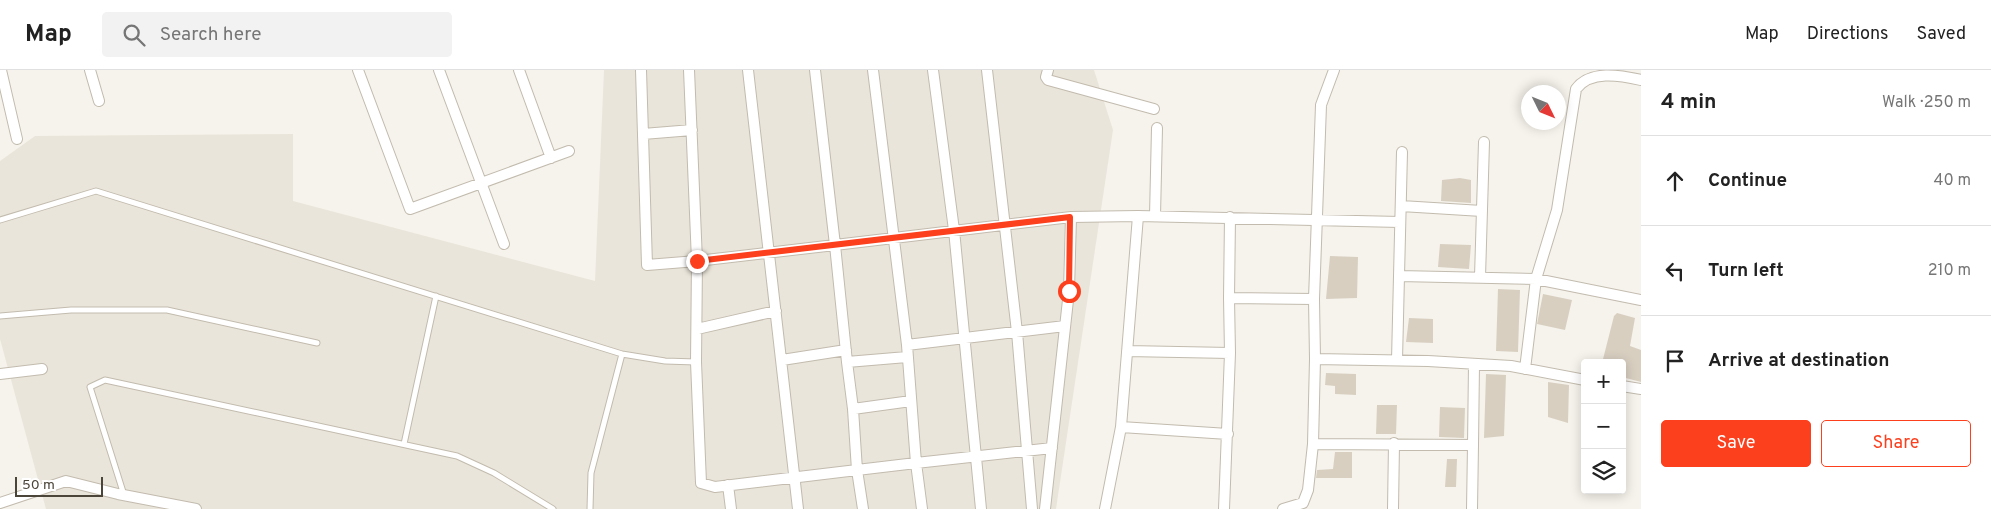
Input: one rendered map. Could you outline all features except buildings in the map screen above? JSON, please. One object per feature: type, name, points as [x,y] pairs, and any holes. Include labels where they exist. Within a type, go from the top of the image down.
[{"type":"street","points":[[0,70],[17,139]]},
{"type":"street","points":[[90,70],[99,101]]},
{"type":"street","points":[[358,70],[410,209],[569,151]]},
{"type":"street","points":[[439,70],[504,244]]},
{"type":"street","points":[[519,70],[551,158]]},
{"type":"street","points":[[641,70],[647,264],[770,254],[1070,217],[1230,217],[1400,222]]},
{"type":"street","points":[[689,70],[697,261],[696,362],[700,480],[708,486],[728,485],[1052,448]]},
{"type":"street","points":[[748,70],[798,509]]},
{"type":"street","points":[[815,70],[853,409],[862,509]]},
{"type":"street","points":[[873,70],[908,345],[907,356],[916,463],[922,509]]},
{"type":"street","points":[[933,70],[954,230],[981,509]]},
{"type":"street","points":[[987,70],[1017,332],[1032,509]]},
{"type":"street","points":[[1048,70],[1046,77],[1048,80],[1154,109]]},
{"type":"street","points":[[1283,509],[1303,503],[1308,490],[1313,444],[1314,299],[1321,105],[1334,70]]},
{"type":"street","points":[[1525,369],[1536,279],[1557,210],[1576,89],[1582,80],[1593,75],[1612,73],[1641,80]]},
{"type":"street","points":[[1155,216],[1157,128]]},
{"type":"street","points":[[643,134],[692,130]]},
{"type":"street","points":[[1480,278],[1484,142]]},
{"type":"street","points":[[1397,360],[1402,152]]},
{"type":"street","points":[[1401,206],[1482,212]]},
{"type":"street","points":[[1105,509],[1120,426],[1138,216]]},
{"type":"street","points":[[1045,509],[1065,326],[1070,217]]},
{"type":"street","points":[[1224,509],[1230,353],[1230,217]]},
{"type":"street","points":[[1400,276],[1536,279],[1641,300]]},
{"type":"street","points":[[1229,298],[1314,299]]},
{"type":"street","points":[[697,328],[776,311]]},
{"type":"street","points":[[908,345],[1065,326]]},
{"type":"street","points":[[782,360],[846,350]]},
{"type":"street","points":[[1127,351],[1230,353]]},
{"type":"street","points":[[847,362],[907,356]]},
{"type":"street","points":[[1315,358],[1474,364],[1525,369],[1581,379]]},
{"type":"street","points":[[1472,509],[1474,364]]},
{"type":"street","points":[[0,374],[42,369]]},
{"type":"street","points":[[1626,387],[1641,389]]},
{"type":"street","points":[[853,409],[911,401]]},
{"type":"street","points":[[1120,426],[1228,434]]},
{"type":"street","points":[[1313,444],[1473,445]]},
{"type":"street","points":[[1394,444],[1394,509]]},
{"type":"street","points":[[0,503],[66,481],[196,509]]},
{"type":"street","points":[[728,485],[731,509]]},
{"type":"lane","points":[[0,220],[96,192],[622,354],[665,361],[696,362]]},
{"type":"lane","points":[[404,444],[436,296]]},
{"type":"lane","points":[[0,316],[71,310],[167,310],[317,342]]},
{"type":"lane","points":[[590,509],[591,473],[622,354]]},
{"type":"lane","points":[[124,495],[90,386],[105,380],[457,456],[494,473],[553,509]]},
{"type":"shaded area","points":[[604,70],[1094,70],[1113,130],[1056,509],[46,509],[0,339],[0,161],[35,136],[293,134],[293,201],[595,281]]},
{"type":"route","points":[[697,261],[1070,217],[1069,291]]}]
